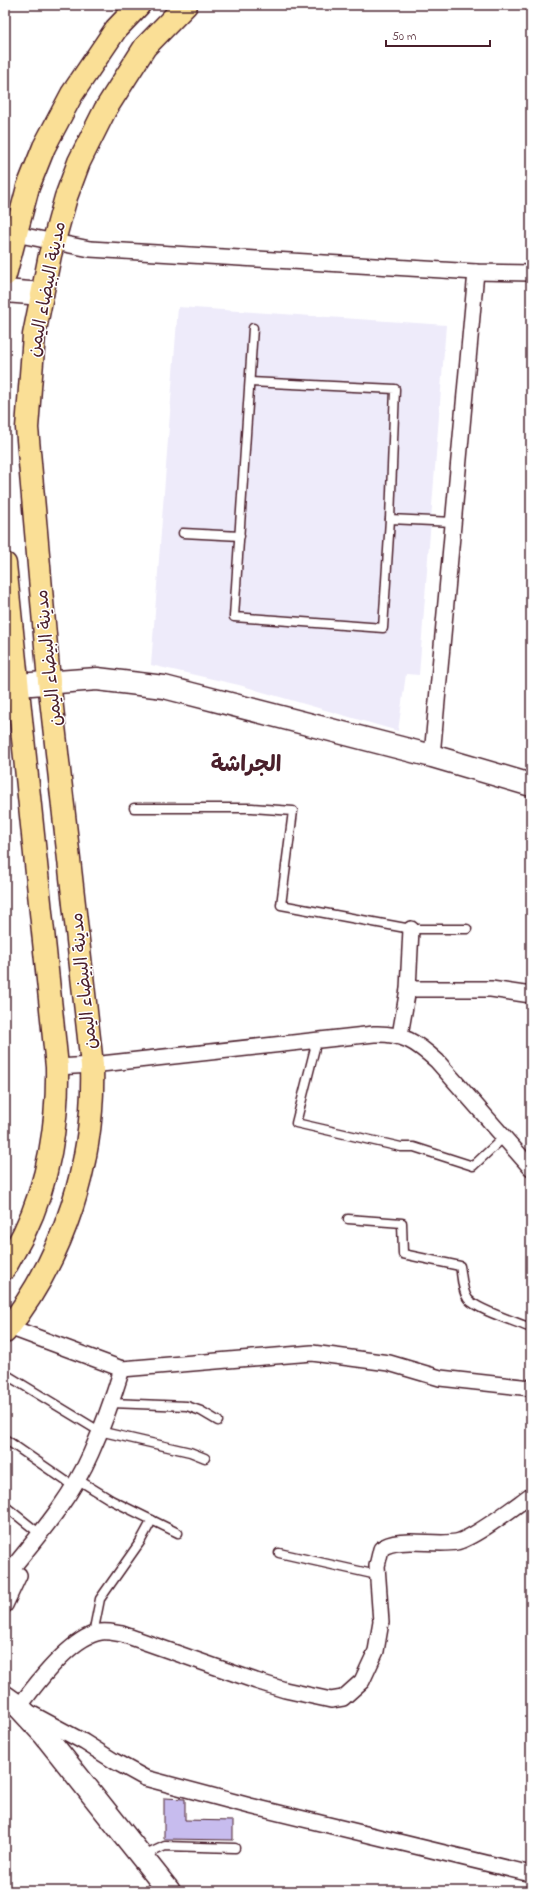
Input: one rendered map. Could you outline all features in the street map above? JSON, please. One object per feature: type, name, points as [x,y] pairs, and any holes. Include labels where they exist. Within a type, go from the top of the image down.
[{"type":"main road","points":[[5,275],[28,187],[44,147],[72,94],[116,29],[139,5]]},
{"type":"main road","name":"مدينة البيضاء اليمن","points":[[7,1329],[42,1275],[66,1225],[76,1197],[88,1138],[93,1088],[92,1066],[50,682],[27,428],[34,335],[54,243],[66,197],[79,162],[105,110],[144,47],[186,5]]},
{"type":"main road","name":"مدينة البيضاء اليمن","points":[[5,564],[57,1066],[58,1090],[48,1164],[27,1225],[5,1268]]},
{"type":"street","points":[[15,234],[90,249],[476,272],[531,273]]},
{"type":"street","points":[[432,756],[476,272]]},
{"type":"street","points":[[5,291],[42,294]]},
{"type":"street","points":[[18,685],[97,679],[164,687],[432,756],[531,785]]},
{"type":"street","points":[[400,1035],[408,989],[411,929]]},
{"type":"street","points":[[408,989],[491,989],[531,996]]},
{"type":"street","points":[[57,1066],[92,1066],[374,1034],[400,1035],[417,1044],[437,1061],[531,1168]]},
{"type":"street","points":[[7,1329],[122,1369],[312,1353],[389,1363],[440,1378],[531,1388]]},
{"type":"street","points":[[5,1605],[19,1575],[7,1570],[40,1534],[75,1483],[91,1453],[111,1403],[122,1369]]},
{"type":"street","points":[[12,1702],[73,1647],[93,1634],[105,1632],[122,1634],[256,1681],[331,1700],[343,1698],[362,1681],[376,1651],[381,1622],[377,1575],[378,1555],[385,1546],[392,1543],[443,1544],[457,1542],[469,1536],[531,1495]]},
{"type":"street","points":[[12,1702],[44,1734],[169,1891]]},
{"type":"street","points":[[12,1702],[145,1778],[258,1808],[531,1874]]},
{"type":"lane","points":[[250,382],[395,389],[384,628],[234,617],[240,536],[250,382],[254,328]]},
{"type":"lane","points":[[390,519],[453,522]]},
{"type":"lane","points":[[183,533],[240,536]]},
{"type":"lane","points":[[134,808],[246,808],[292,811],[281,905],[411,929],[467,929]]},
{"type":"lane","points":[[317,1040],[296,1123],[401,1147],[414,1147],[473,1166],[504,1137]]},
{"type":"lane","points":[[348,1219],[402,1223],[403,1254],[460,1266],[464,1291],[468,1299],[483,1309],[531,1328]]},
{"type":"lane","points":[[5,1374],[100,1431],[190,1452],[205,1458]]},
{"type":"lane","points":[[111,1403],[187,1406],[201,1411],[218,1421]]},
{"type":"lane","points":[[5,1439],[75,1483],[178,1532]]},
{"type":"lane","points":[[5,1506],[40,1534]]},
{"type":"lane","points":[[93,1634],[100,1599],[140,1542],[152,1520]]},
{"type":"lane","points":[[279,1552],[337,1564],[377,1575]]},
{"type":"lane","points":[[144,1860],[152,1852],[165,1846],[235,1848]]},
{"type":"shaded area","points":[[178,307],[446,325],[419,675],[406,674],[398,731],[239,685],[151,665]]},
{"type":"building","points":[[164,1798],[185,1799],[185,1820],[233,1821],[233,1840],[164,1839]]},
{"type":"district","name":"الجراشة","points":[[246,763]]}]
